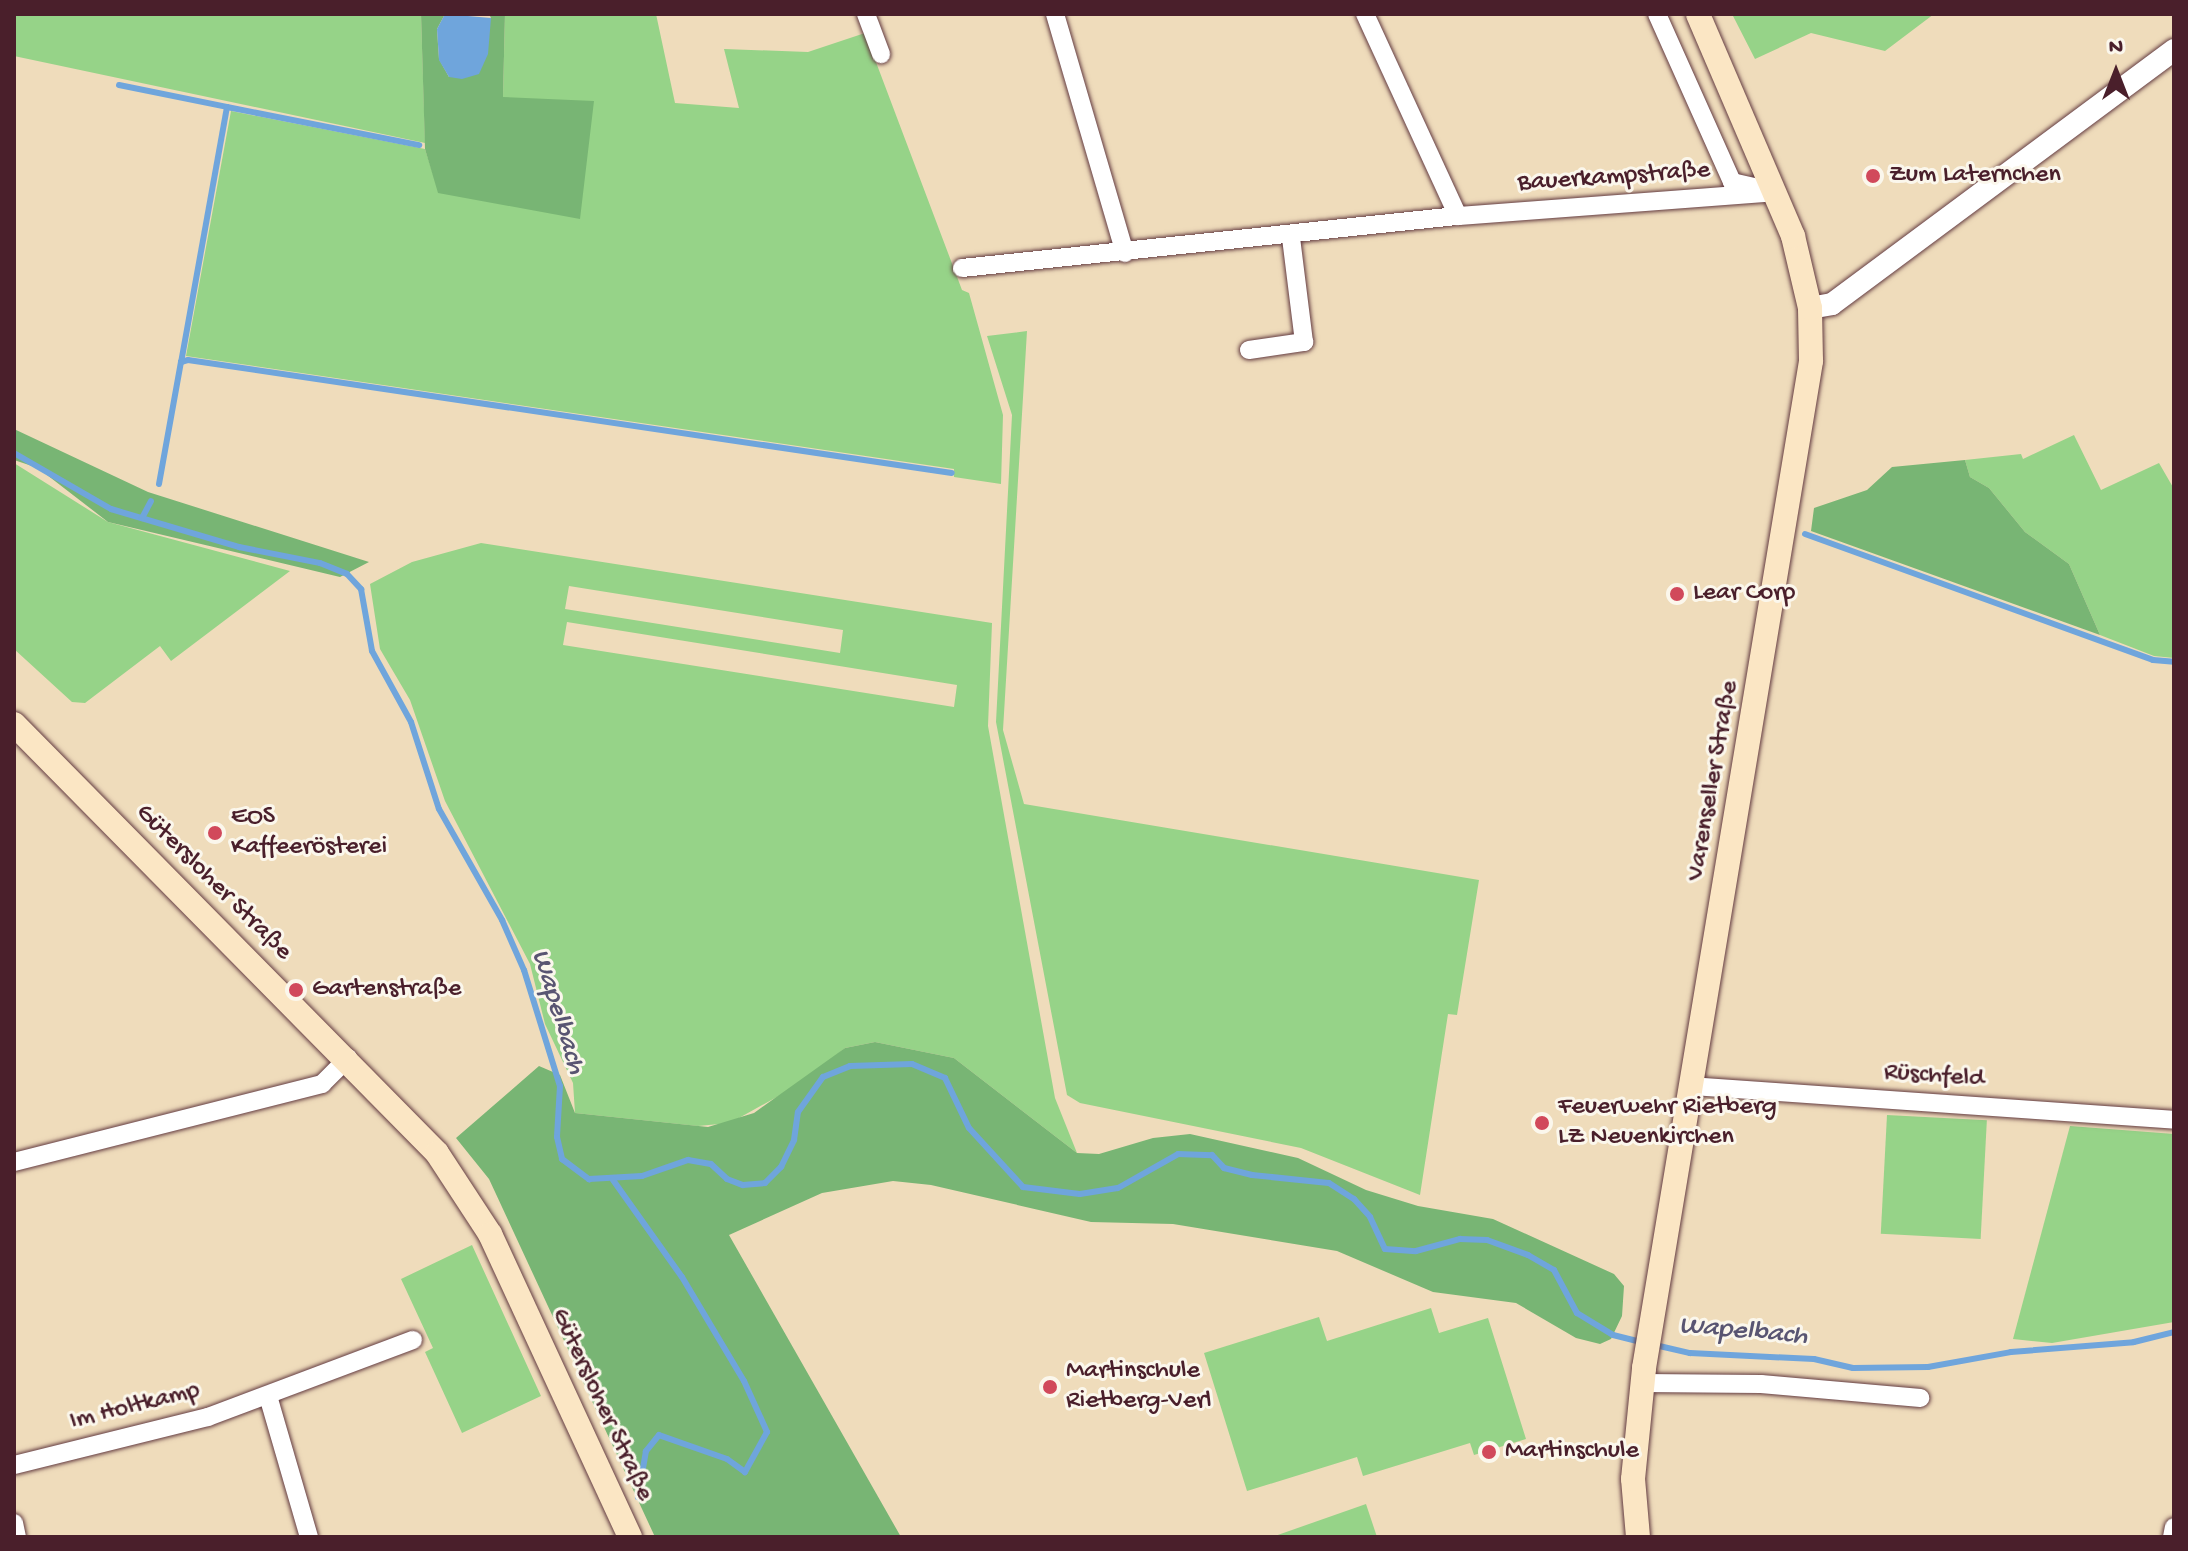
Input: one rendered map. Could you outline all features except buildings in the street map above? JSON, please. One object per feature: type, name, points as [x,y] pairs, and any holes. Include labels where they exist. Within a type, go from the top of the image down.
[{"type":"main road","name":"Varenseller Straße","points":[[1638,1537],[1633,1479],[1643,1375],[1808,402],[1810,308],[1793,236],[1698,14]]},
{"type":"main road","name":"Gütersloher Straße","points":[[14,724],[348,1058],[437,1153],[490,1234],[630,1537]]},
{"type":"street","points":[[866,14],[881,54]]},
{"type":"street","points":[[1055,14],[1125,253]]},
{"type":"street","points":[[1365,14],[1458,216]]},
{"type":"street","points":[[1657,14],[1732,182],[1775,192]]},
{"type":"street","points":[[1810,308],[1832,304],[2174,50]]},
{"type":"street","name":"Bauerkampstraße","points":[[962,268],[1291,237],[1458,216],[1775,192]]},
{"type":"street","points":[[1249,350],[1304,342],[1291,237]]},
{"type":"street","points":[[14,1160],[322,1084],[348,1058]]},
{"type":"street","name":"Rüschfeld","points":[[1691,1086],[2174,1120]]},
{"type":"street","name":"Im Holtkamp","points":[[14,1465],[208,1417],[413,1340]]},
{"type":"street","points":[[1643,1375],[1920,1398]]},
{"type":"street","points":[[268,1396],[309,1537]]},
{"type":"street","points":[[14,1523],[17,1537]]},
{"type":"street","points":[[2172,1537],[2174,1527]]},
{"type":"green space","points":[[14,14],[421,14],[425,143],[14,56]]},
{"type":"green space","points":[[421,14],[445,14],[437,29],[439,59],[449,77],[491,18],[489,14],[505,14],[503,97],[594,101],[580,219],[438,193],[425,149]]},
{"type":"green space","points":[[505,14],[656,14],[675,103],[739,108],[724,49],[808,52],[865,33],[962,290],[969,293],[1003,415],[1001,484],[954,477],[954,469],[186,356],[231,111],[425,149],[439,193],[503,97]]},
{"type":"green space","points":[[1732,14],[1934,14],[1885,51],[1811,33],[1755,59]]},
{"type":"green space","points":[[1027,331],[1003,730],[1024,804],[1479,880],[1457,1015],[1448,1014],[1420,1195],[1301,1148],[1080,1103],[1067,1095],[996,722],[1012,415],[987,336]]},
{"type":"green space","points":[[14,429],[148,492],[369,562],[340,577],[108,522],[38,468],[14,460]]},
{"type":"green space","points":[[2074,435],[2101,490],[2159,463],[2174,489],[2174,658],[2154,656],[2100,635],[2069,564],[2025,532],[1989,488],[1970,477],[1965,460],[2021,454],[2023,459]]},
{"type":"green space","points":[[1965,460],[1970,477],[1989,488],[2025,532],[2069,564],[2100,635],[1811,531],[1814,508],[1867,490],[1892,467]]},
{"type":"green space","points":[[14,463],[108,522],[290,571],[171,661],[160,646],[85,703],[72,702],[14,649]]},
{"type":"green space","points":[[481,543],[992,623],[988,726],[1055,1098],[1077,1153],[954,1058],[875,1042],[845,1048],[802,1083],[730,1123],[698,1126],[575,1113],[573,1083],[545,1024],[530,964],[445,801],[410,700],[380,649],[370,584],[412,562]],"holes":[[[569,586],[843,630],[840,653],[565,609]],[[567,622],[957,685],[954,707],[563,645]]]},
{"type":"green space","points":[[875,1042],[954,1058],[1077,1153],[1099,1154],[1153,1138],[1190,1134],[1298,1158],[1366,1190],[1418,1206],[1493,1219],[1614,1274],[1624,1286],[1622,1316],[1611,1339],[1600,1344],[1576,1338],[1516,1303],[1433,1292],[1337,1251],[1173,1224],[1091,1222],[931,1185],[893,1181],[822,1193],[729,1235],[901,1537],[655,1537],[489,1179],[456,1138],[539,1066],[560,1075],[575,1113],[708,1127],[754,1113],[845,1048]]},
{"type":"green space","points":[[1887,1115],[1987,1120],[1981,1239],[1881,1234]]},
{"type":"green space","points":[[2070,1126],[2174,1134],[2174,1322],[2052,1343],[2013,1339]]},
{"type":"green space","points":[[472,1245],[541,1396],[462,1433],[425,1352],[433,1348],[401,1279]]},
{"type":"green space","points":[[1431,1308],[1439,1333],[1488,1318],[1526,1439],[1474,1455],[1470,1443],[1363,1476],[1357,1457],[1247,1491],[1204,1353],[1319,1317],[1327,1341]]},
{"type":"green space","points":[[1366,1504],[1377,1537],[1272,1537]]},
{"type":"water","points":[[445,14],[491,18],[488,54],[479,74],[462,79],[449,77],[439,60],[437,29]]},
{"type":"waterway","points":[[119,85],[227,107],[181,362]]},
{"type":"waterway","points":[[227,107],[419,145]]},
{"type":"waterway","points":[[159,484],[181,362],[188,360],[952,473]]},
{"type":"waterway","name":"Wapelbach","points":[[14,453],[111,509],[239,547],[320,563],[347,574],[361,589],[372,651],[411,722],[439,809],[502,920],[524,970],[560,1086],[557,1137],[562,1159],[589,1179],[642,1176],[688,1160],[711,1164],[727,1179],[743,1185],[765,1183],[781,1167],[794,1140],[798,1112],[823,1077],[850,1066],[912,1064],[945,1078],[969,1128],[1023,1187],[1080,1194],[1118,1188],[1178,1154],[1212,1155],[1224,1168],[1252,1175],[1329,1183],[1354,1199],[1370,1217],[1385,1249],[1416,1251],[1460,1239],[1487,1240],[1528,1255],[1554,1270],[1577,1313],[1613,1335],[1644,1343]]},
{"type":"waterway","points":[[142,518],[151,501]]},
{"type":"waterway","points":[[1805,534],[2153,660],[2174,662]]},
{"type":"waterway","points":[[613,1180],[682,1277],[744,1381],[767,1432],[745,1472],[727,1459],[659,1435],[646,1451],[638,1497]]},
{"type":"waterway","name":"Wapelbach","points":[[1655,1345],[1690,1353],[1814,1359],[1853,1368],[1928,1367],[2011,1352],[2134,1342],[2174,1332]]},
{"type":"place","name":"Zum Laternchen","points":[[1873,176]]},
{"type":"place","name":"Lear Corp","points":[[1677,594]]},
{"type":"place","name":"EOS Kaffeerösterei","points":[[215,833]]},
{"type":"place","name":"Gartenstraße","points":[[296,990]]},
{"type":"place","name":"Feuerwehr Rietberg LZ Neuenkirchen","points":[[1542,1123]]},
{"type":"place","name":"Martinschule Rietberg-Verl","points":[[1050,1387]]},
{"type":"place","name":"Martinschule","points":[[1489,1452]]}]
